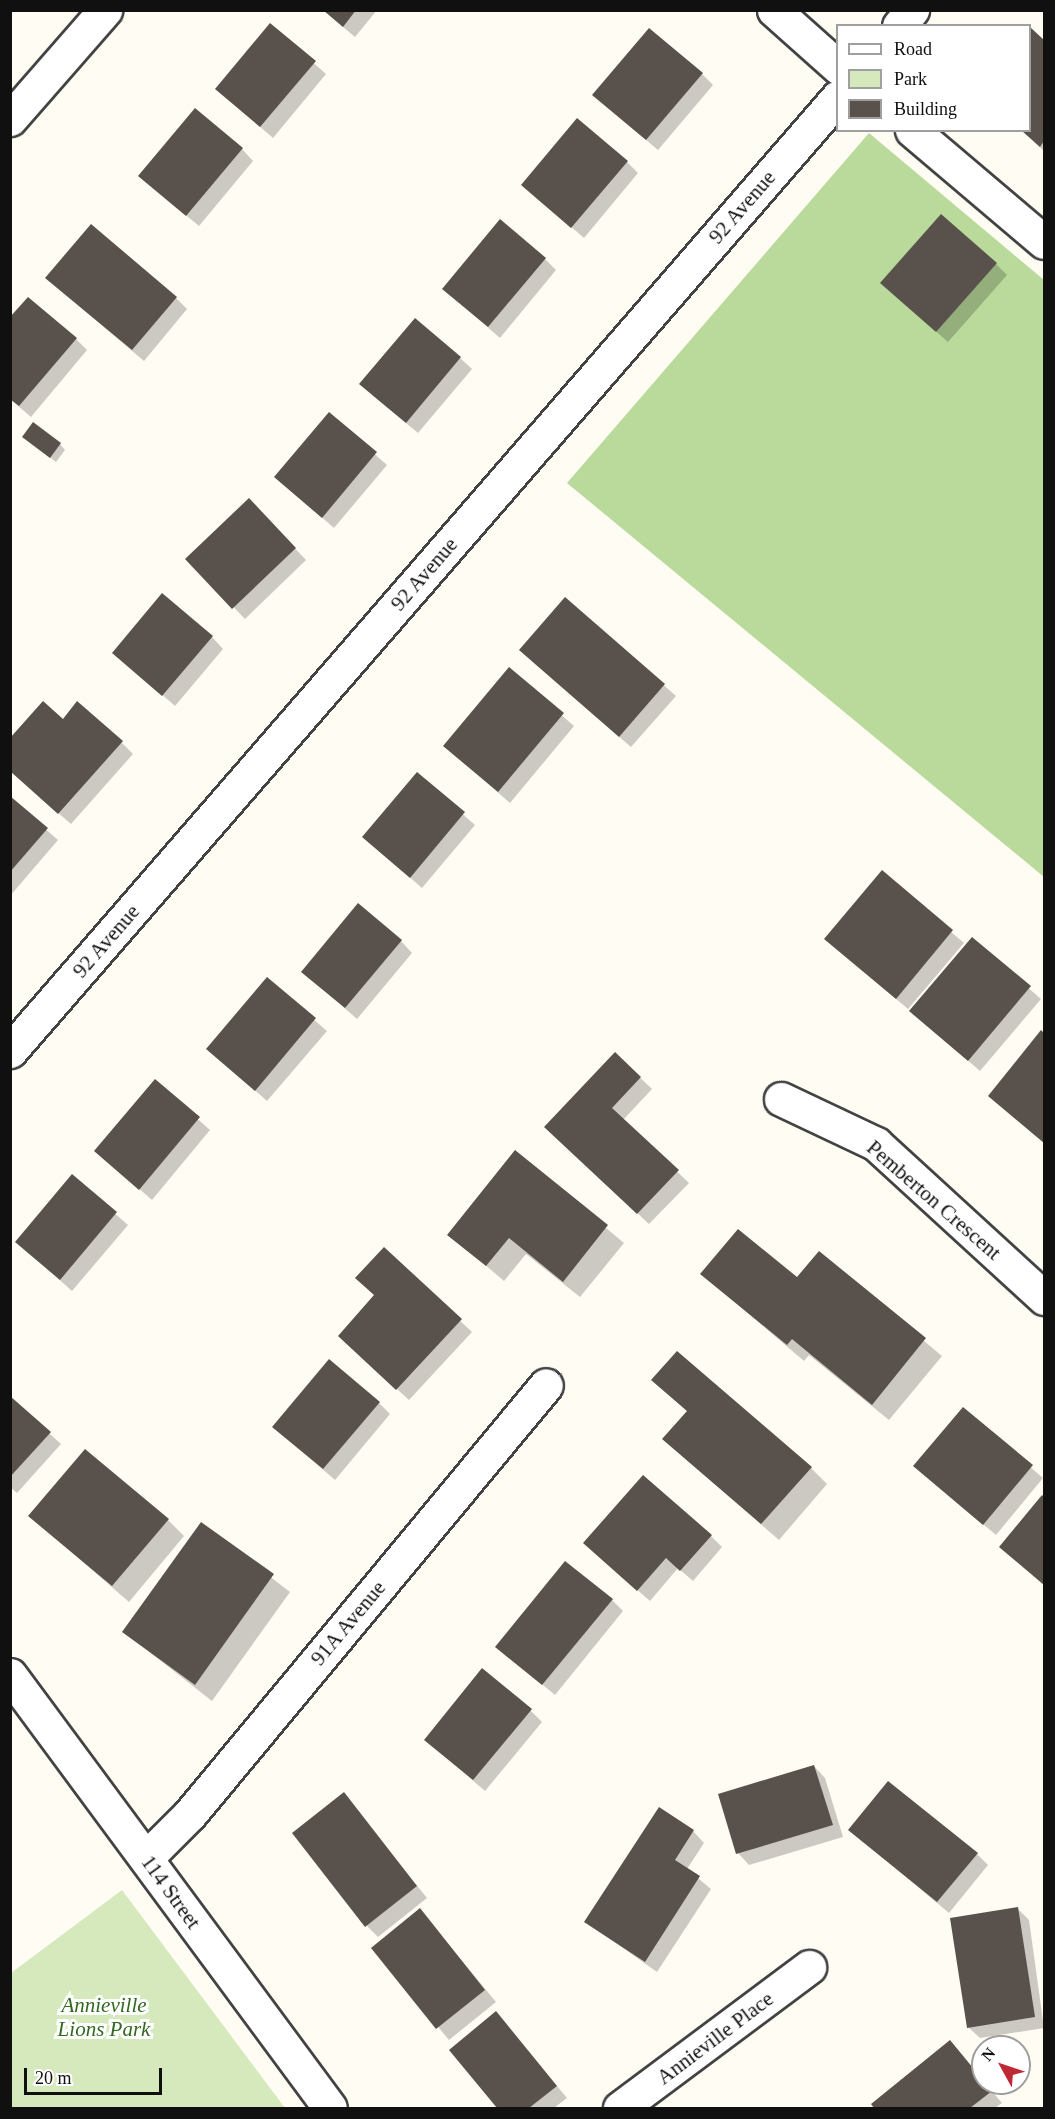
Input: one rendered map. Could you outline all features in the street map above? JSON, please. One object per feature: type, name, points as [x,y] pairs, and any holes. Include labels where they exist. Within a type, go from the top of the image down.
[{"type":"street","points":[[10,119],[105,10]]},
{"type":"street","points":[[774,10],[836,66]]},
{"type":"street","points":[[901,24],[912,10]]},
{"type":"street","name":"92 Avenue","points":[[10,1051],[836,98]]},
{"type":"street","points":[[914,132],[1044,242]]},
{"type":"street","name":"Pemberton Crescent","points":[[781,1099],[876,1144],[1044,1298]]},
{"type":"street","name":"91A Avenue","points":[[146,1858],[190,1814],[546,1385]]},
{"type":"street","name":"114 Street","points":[[10,1675],[330,2109]]},
{"type":"street","name":"Annieville Place","points":[[620,2109],[809,1967]]},
{"type":"green space","points":[[869,133],[1044,280],[1044,877],[567,483]]},
{"type":"green space","name":"Annieville Lions Park","points":[[122,1890],[285,2108],[11,2108],[11,1973]]},
{"type":"building","points":[[323,10],[356,10],[343,27]]},
{"type":"building","points":[[270,23],[316,61],[260,127],[215,89]]},
{"type":"building","points":[[649,28],[703,73],[646,140],[592,95]]},
{"type":"building","points":[[1031,28],[1044,40],[1044,141],[1040,147],[1023,132],[1031,132]]},
{"type":"building","points":[[195,108],[243,148],[186,216],[138,176]]},
{"type":"building","points":[[577,118],[628,161],[571,228],[521,185]]},
{"type":"building","points":[[941,214],[997,263],[936,332],[880,283]]},
{"type":"building","points":[[500,219],[546,258],[488,327],[442,289]]},
{"type":"building","points":[[91,224],[177,297],[132,350],[45,278]]},
{"type":"building","points":[[28,297],[77,338],[19,406],[10,399],[10,317]]},
{"type":"building","points":[[415,318],[461,357],[406,423],[359,384]]},
{"type":"building","points":[[329,412],[377,452],[322,518],[274,477]]},
{"type":"building","points":[[33,422],[61,443],[50,458],[22,437]]},
{"type":"building","points":[[249,498],[296,548],[232,609],[185,559]]},
{"type":"building","points":[[162,593],[213,636],[162,696],[112,653]]},
{"type":"building","points":[[565,597],[665,684],[619,737],[519,650]]},
{"type":"building","points":[[509,667],[564,713],[498,792],[443,746]]},
{"type":"building","points":[[43,701],[63,719],[77,701],[123,741],[58,814],[10,771],[10,738]]},
{"type":"building","points":[[417,772],[465,812],[410,878],[362,837]]},
{"type":"building","points":[[10,796],[48,828],[10,872]]},
{"type":"building","points":[[882,870],[953,930],[896,999],[824,939]]},
{"type":"building","points":[[358,903],[402,940],[345,1008],[301,972]]},
{"type":"building","points":[[972,937],[1031,986],[968,1061],[909,1011]]},
{"type":"building","points":[[267,977],[316,1018],[255,1091],[206,1049]]},
{"type":"building","points":[[1041,1030],[1044,1033],[1044,1143],[988,1096]]},
{"type":"building","points":[[615,1052],[641,1077],[612,1108],[679,1170],[637,1214],[544,1127]]},
{"type":"building","points":[[155,1079],[200,1117],[139,1190],[94,1151]]},
{"type":"building","points":[[515,1150],[608,1225],[563,1282],[509,1238],[486,1266],[447,1235]]},
{"type":"building","points":[[72,1174],[117,1212],[60,1280],[15,1242]]},
{"type":"building","points":[[738,1229],[797,1277],[819,1251],[926,1338],[872,1405],[792,1339],[787,1345],[700,1274]]},
{"type":"building","points":[[384,1247],[462,1319],[396,1390],[338,1336],[374,1295],[355,1278]]},
{"type":"building","points":[[677,1351],[812,1467],[761,1524],[662,1439],[687,1411],[651,1380]]},
{"type":"building","points":[[329,1359],[380,1402],[323,1469],[272,1427]]},
{"type":"building","points":[[10,1396],[51,1432],[10,1477]]},
{"type":"building","points":[[963,1407],[1033,1465],[983,1525],[913,1466]]},
{"type":"building","points":[[85,1449],[169,1519],[112,1586],[28,1516]]},
{"type":"building","points":[[643,1475],[712,1535],[680,1571],[666,1558],[637,1591],[583,1543]]},
{"type":"building","points":[[1042,1495],[1044,1497],[1044,1585],[999,1547]]},
{"type":"building","points":[[201,1522],[274,1574],[195,1685],[122,1632]]},
{"type":"building","points":[[565,1561],[613,1599],[542,1685],[495,1647]]},
{"type":"building","points":[[482,1668],[532,1709],[473,1780],[424,1740]]},
{"type":"building","points":[[814,1765],[833,1825],[736,1854],[718,1794]]},
{"type":"building","points":[[888,1781],[978,1853],[937,1902],[848,1830]]},
{"type":"building","points":[[344,1792],[417,1886],[365,1927],[292,1833]]},
{"type":"building","points":[[659,1807],[694,1830],[675,1860],[700,1876],[645,1962],[584,1922]]},
{"type":"building","points":[[1018,1907],[1035,2017],[967,2028],[950,1918]]},
{"type":"building","points":[[420,1908],[485,1990],[436,2029],[371,1948]]},
{"type":"building","points":[[496,2011],[557,2086],[529,2108],[497,2108],[449,2050]]},
{"type":"building","points":[[950,2040],[971,2066],[971,2095],[987,2095],[970,2108],[874,2108],[871,2104]]}]
